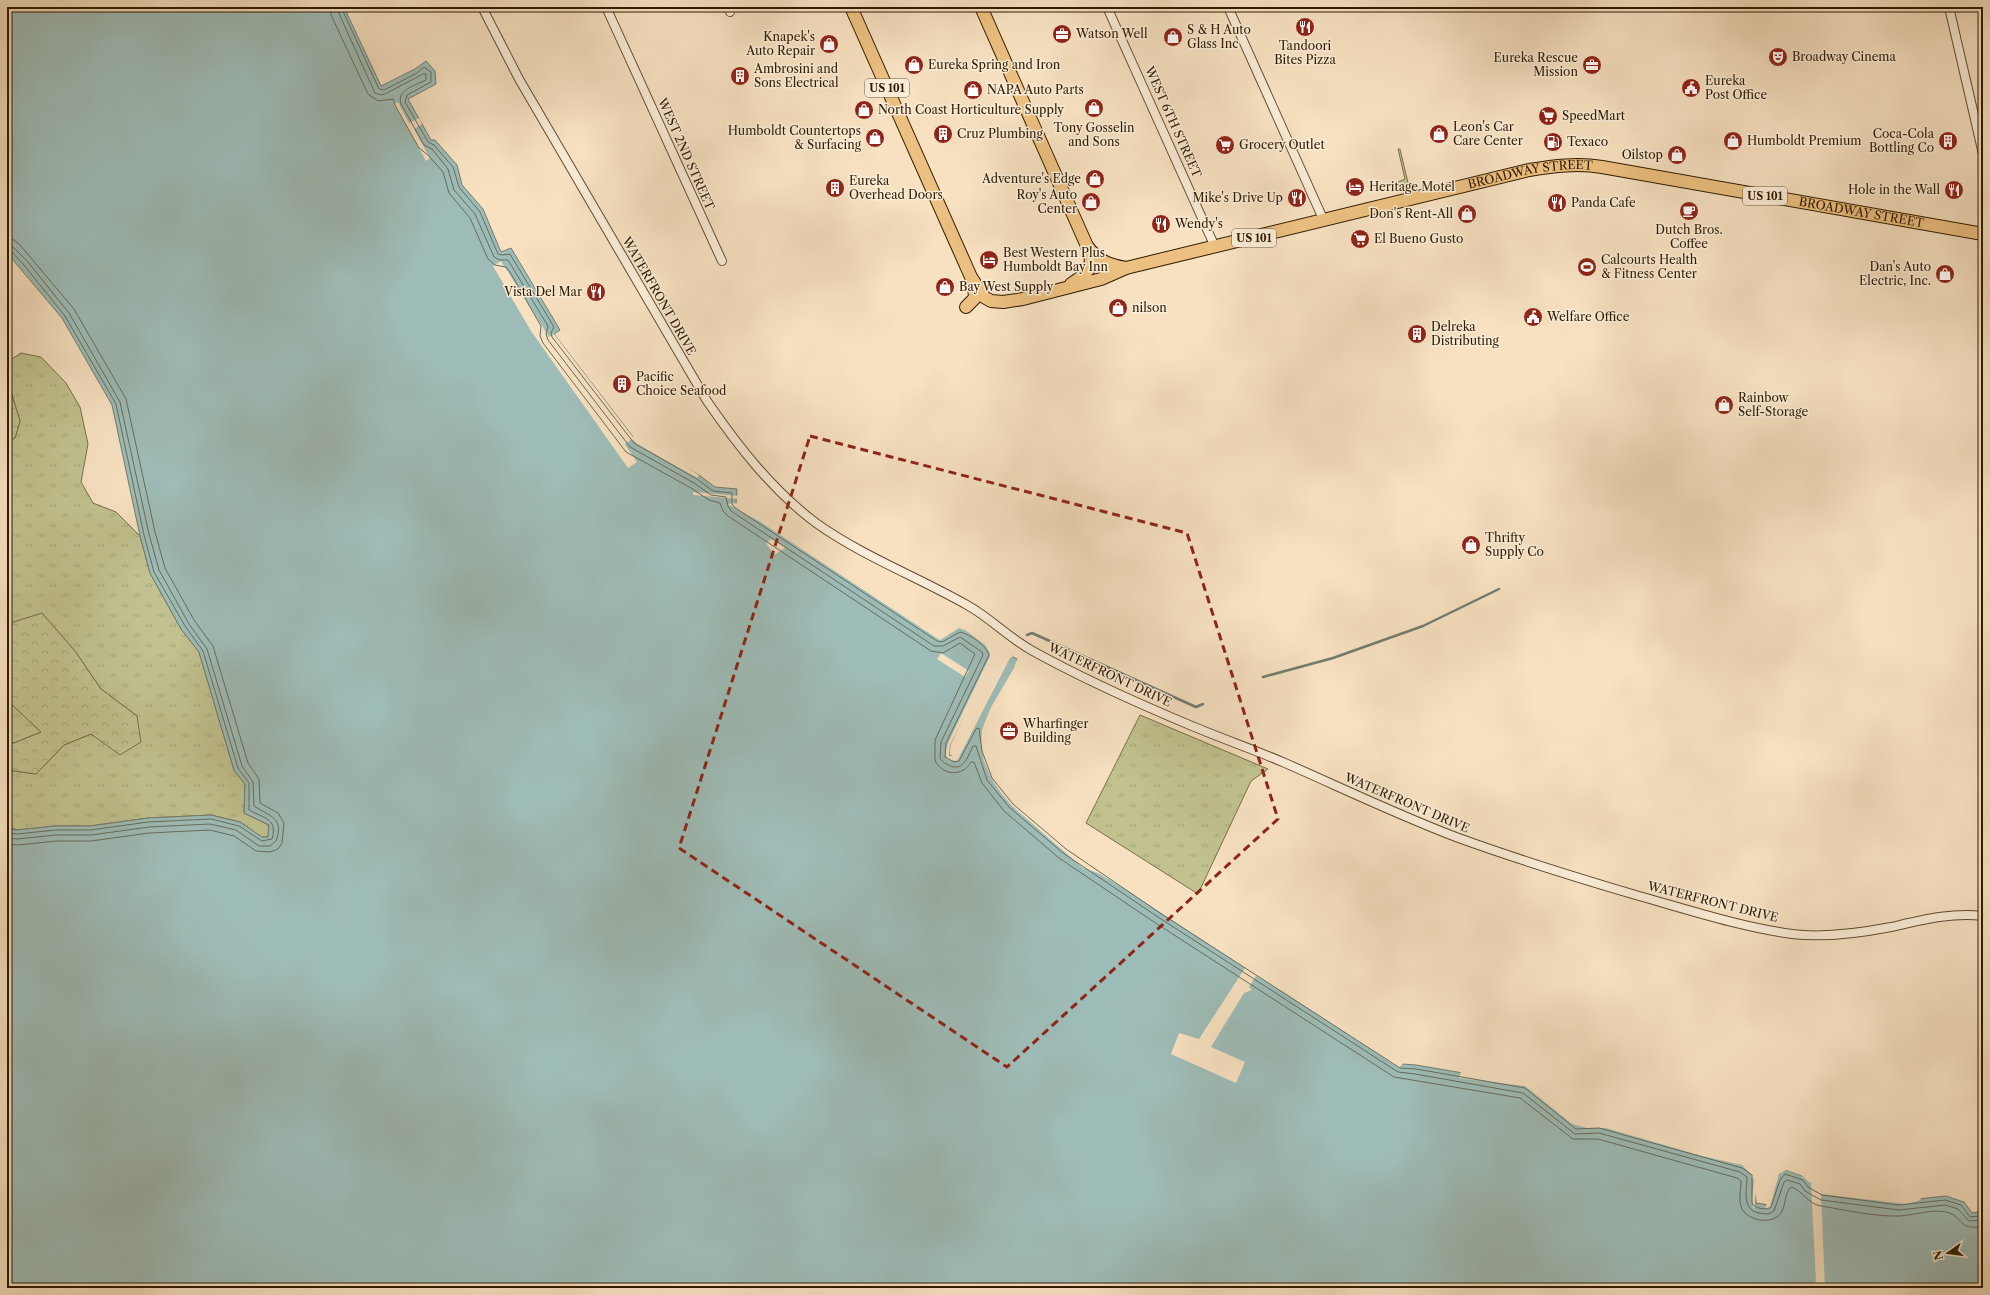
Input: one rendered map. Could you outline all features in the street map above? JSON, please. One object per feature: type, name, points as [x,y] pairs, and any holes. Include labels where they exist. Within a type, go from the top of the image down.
[{"type":"highway","name":"US 101","points":[[851,7],[974,285]]},
{"type":"highway","name":"US 101","points":[[981,7],[1087,246],[1099,260],[1112,266],[1126,268]]},
{"type":"highway","name":"BROADWAY STREET","points":[[974,285],[984,297],[991,301],[1013,301],[1101,280],[1126,268],[1529,170],[1553,166],[1584,165],[1983,234]]},
{"type":"highway","points":[[1061,289],[1090,269],[1091,256],[1087,246]]},
{"type":"highway","points":[[966,307],[975,298],[974,285]]},
{"type":"street","name":"WATERFRONT DRIVE","points":[[482,7],[519,79],[702,394],[734,441],[776,489],[816,522],[877,560],[971,607],[1026,648],[1095,684],[1194,727],[1282,762],[1438,829],[1494,851],[1661,902],[1755,927],[1794,934],[1835,935],[1887,928],[1954,915],[1983,916]]},
{"type":"street","name":"WEST 2ND STREET","points":[[606,7],[722,261]]},
{"type":"street","name":"WEST 6TH STREET","points":[[1108,7],[1215,247]]},
{"type":"street","points":[[1228,7],[1324,221]]},
{"type":"street","points":[[1949,7],[1983,154]]},
{"type":"highlighted area","points":[[810,436],[1187,533],[1278,819],[1007,1067],[679,848]]},
{"type":"green space","points":[[1398,149],[1400,149],[1409,187],[1400,191],[1398,182],[1405,179]]},
{"type":"green space","points":[[21,353],[41,357],[66,383],[80,407],[88,444],[81,482],[93,503],[116,512],[140,536],[150,573],[181,629],[199,652],[234,770],[245,784],[244,813],[269,825],[268,837],[261,837],[240,822],[211,815],[148,818],[90,826],[56,826],[17,830],[7,826],[7,770],[36,774],[64,745],[91,734],[120,754],[137,716],[101,689],[75,651],[42,614],[7,624],[7,542],[10,534],[7,529],[7,442],[15,438],[20,421],[7,379],[7,362]]},
{"type":"green space","points":[[7,379],[20,421],[15,438],[7,442]]},
{"type":"green space","points":[[42,613],[75,651],[101,689],[137,716],[141,742],[120,755],[91,734],[64,745],[36,774],[7,770],[7,743],[14,743],[41,732],[7,700],[7,624]]},
{"type":"green space","points":[[7,700],[41,732],[14,743],[7,743]]},
{"type":"green space","points":[[1140,715],[1268,769],[1251,781],[1198,894],[1086,823]]},
{"type":"water","points":[[7,7],[344,7],[381,86],[415,69],[426,61],[435,71],[436,84],[408,99],[431,140],[435,140],[457,165],[462,185],[483,209],[501,252],[511,248],[560,330],[554,334],[634,438],[699,475],[715,487],[737,489],[736,504],[939,638],[956,628],[966,629],[976,636],[990,650],[993,654],[950,745],[949,755],[956,758],[1009,655],[1017,659],[1015,672],[990,715],[984,731],[986,750],[995,775],[1016,801],[1069,846],[1247,965],[1402,1064],[1416,1065],[1527,1084],[1578,1125],[1600,1124],[1743,1164],[1754,1170],[1756,1203],[1768,1205],[1776,1178],[1783,1169],[1806,1177],[1811,1184],[1823,1191],[1899,1201],[1946,1196],[1964,1202],[1972,1213],[1978,1212],[1983,1207],[1983,1288],[7,1288],[7,829],[17,830],[56,826],[90,826],[148,818],[211,815],[240,822],[262,837],[268,837],[269,825],[244,813],[245,784],[234,770],[199,652],[181,629],[150,573],[140,536],[112,405],[62,318],[7,253]]},
{"type":"pier","points":[[398,102],[409,123],[419,118],[422,124],[414,129],[430,158],[426,161],[394,104]]},
{"type":"pier","points":[[501,261],[549,337],[554,334],[633,437],[635,436],[685,466],[699,475],[697,478],[637,444],[632,439],[625,444],[637,462],[628,468],[531,331],[493,266]]},
{"type":"pier","points":[[693,492],[739,496],[738,499],[693,495]]},
{"type":"pier","points":[[727,504],[740,504],[769,522],[940,636],[954,626],[961,625],[968,628],[990,645],[995,652],[994,657],[950,745],[949,756],[956,756],[1007,656],[1009,654],[1013,657],[1010,658],[957,761],[948,760],[945,754],[948,743],[990,656],[990,653],[985,645],[965,630],[959,628],[940,640],[759,521]]},
{"type":"pier","points":[[771,539],[785,548],[774,555],[766,543]]},
{"type":"pier","points":[[941,653],[969,671],[965,677],[937,659]]},
{"type":"pier","points":[[1017,659],[1017,672],[1004,693],[986,731],[988,749],[997,774],[1017,800],[1070,845],[1114,875],[1248,963],[1248,965],[1298,994],[1387,1053],[1404,1062],[1399,1068],[1288,995],[1256,976],[1249,987],[1252,990],[1244,993],[1211,1047],[1245,1062],[1236,1083],[1171,1054],[1179,1033],[1199,1039],[1245,968],[1125,889],[1098,873],[1083,868],[1011,805],[1001,793],[991,778],[984,761],[981,745],[982,730],[990,709],[1014,668]]},
{"type":"pier","points":[[1461,1071],[1529,1083],[1578,1123],[1600,1122],[1744,1162],[1755,1168],[1758,1174],[1754,1211],[1752,1200],[1754,1181],[1750,1173],[1742,1165],[1702,1156],[1606,1128],[1587,1128],[1572,1124],[1525,1086],[1459,1078]]},
{"type":"pier","points":[[1783,1167],[1807,1175],[1811,1184],[1801,1175],[1786,1170],[1779,1174],[1770,1207],[1765,1210],[1774,1177]]},
{"type":"pier","points":[[1811,1184],[1823,1189],[1899,1199],[1924,1196],[1918,1201],[1905,1204],[1821,1194],[1825,1288],[1810,1288],[1816,1281]]},
{"type":"waterway","points":[[1263,677],[1333,658],[1423,626],[1499,589]]},
{"type":"waterway","points":[[1027,635],[1032,633],[1196,707],[1203,704]]},
{"type":"place","name":"Tandoori Bites Pizza","points":[[1305,27]]},
{"type":"place","name":"Watson Well","points":[[1062,34]]},
{"type":"place","name":"S & H Auto Glass Inc","points":[[1173,37]]},
{"type":"place","name":"Knapek's Auto Repair","points":[[829,44]]},
{"type":"place","name":"Broadway Cinema","points":[[1778,57]]},
{"type":"place","name":"Eureka Spring and Iron","points":[[914,65]]},
{"type":"place","name":"Eureka Rescue Mission","points":[[1592,65]]},
{"type":"place","name":"Ambrosini and Sons Electrical","points":[[740,76]]},
{"type":"place","name":"Eureka Post Office","points":[[1691,88]]},
{"type":"place","name":"NAPA Auto Parts","points":[[973,90]]},
{"type":"place","name":"Tony Gosselin and Sons","points":[[1094,108]]},
{"type":"place","name":"North Coast Horticulture Supply","points":[[864,110]]},
{"type":"place","name":"SpeedMart","points":[[1548,116]]},
{"type":"place","name":"Cruz Plumbing","points":[[943,134]]},
{"type":"place","name":"Leon's Car Care Center","points":[[1439,134]]},
{"type":"place","name":"Humboldt Countertops & Surfacing","points":[[875,138]]},
{"type":"place","name":"Humboldt Premium","points":[[1733,141]]},
{"type":"place","name":"Coca-Cola Bottling Co","points":[[1948,141]]},
{"type":"place","name":"Texaco","points":[[1553,142]]},
{"type":"place","name":"Grocery Outlet","points":[[1225,145]]},
{"type":"place","name":"Oilstop","points":[[1677,155]]},
{"type":"place","name":"Adventure's Edge","points":[[1095,179]]},
{"type":"place","name":"Heritage Motel","points":[[1355,187]]},
{"type":"place","name":"Eureka Overhead Doors","points":[[835,188]]},
{"type":"place","name":"Hole in the Wall","points":[[1954,190]]},
{"type":"place","name":"Mike's Drive Up","points":[[1297,198]]},
{"type":"place","name":"Roy's Auto Center","points":[[1091,202]]},
{"type":"place","name":"Panda Cafe","points":[[1557,203]]},
{"type":"place","name":"Dutch Bros. Coffee","points":[[1689,211]]},
{"type":"place","name":"Don's Rent-All","points":[[1467,214]]},
{"type":"place","name":"Wendy's","points":[[1161,224]]},
{"type":"place","name":"El Bueno Gusto","points":[[1360,239]]},
{"type":"place","name":"Best Western Plus Humboldt Bay Inn","points":[[989,260]]},
{"type":"place","name":"Calcourts Health & Fitness Center","points":[[1587,267]]},
{"type":"place","name":"Dan's Auto Electric, Inc.","points":[[1945,274]]},
{"type":"place","name":"Bay West Supply","points":[[945,287]]},
{"type":"place","name":"Vista Del Mar","points":[[596,292]]},
{"type":"place","name":"nilson","points":[[1118,308]]},
{"type":"place","name":"Welfare Office","points":[[1533,317]]},
{"type":"place","name":"Delreka Distributing","points":[[1417,334]]},
{"type":"place","name":"Pacific Choice Seafood","points":[[622,384]]},
{"type":"place","name":"Rainbow Self-Storage","points":[[1724,405]]},
{"type":"place","name":"Thrifty Supply Co","points":[[1471,545]]},
{"type":"place","name":"Wharfinger Building","points":[[1009,731]]}]
